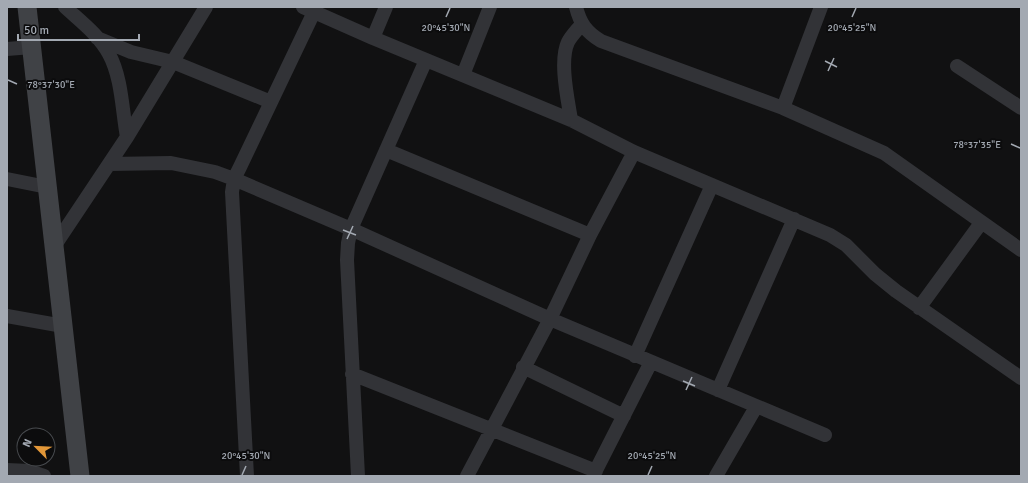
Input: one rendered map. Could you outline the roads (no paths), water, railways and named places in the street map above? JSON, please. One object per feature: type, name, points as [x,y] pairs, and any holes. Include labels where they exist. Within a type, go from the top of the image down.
[{"type":"main road","points":[[27,7],[47,187],[55,244],[80,476]]},
{"type":"street","points":[[65,7],[97,38],[108,53],[116,71],[127,137]]},
{"type":"street","points":[[55,244],[127,137],[206,7]]},
{"type":"street","points":[[373,38],[386,7]]},
{"type":"street","points":[[463,75],[490,7]]},
{"type":"street","points":[[783,108],[821,7]]},
{"type":"street","points":[[247,476],[232,192],[234,179],[271,102],[309,9],[373,38],[571,120],[634,152],[830,235],[846,244],[884,283],[1021,378]]},
{"type":"street","points":[[571,120],[565,58],[568,43],[578,13]]},
{"type":"street","points":[[578,13],[593,36],[601,40],[783,108],[884,153],[1021,250]]},
{"type":"street","points":[[97,38],[132,52],[173,62],[271,102]]},
{"type":"street","points":[[7,49],[32,47]]},
{"type":"street","points":[[358,476],[347,260],[348,244],[351,229],[426,60]]},
{"type":"street","points":[[957,66],[1021,108]]},
{"type":"street","points":[[386,150],[590,235]]},
{"type":"street","points":[[467,476],[490,429],[550,319],[590,235],[634,152]]},
{"type":"street","points":[[109,164],[172,163],[215,172],[234,179],[351,229],[635,356],[825,435]]},
{"type":"street","points":[[7,179],[47,187]]},
{"type":"street","points":[[635,356],[712,185]]},
{"type":"street","points":[[718,390],[794,219]]},
{"type":"street","points":[[919,308],[981,223]]},
{"type":"street","points":[[7,316],[63,326]]},
{"type":"street","points":[[352,374],[490,429],[595,474],[651,362]]},
{"type":"street","points":[[523,367],[624,416]]},
{"type":"street","points":[[716,476],[756,407]]},
{"type":"street","points":[[7,470],[29,471],[44,476]]}]
